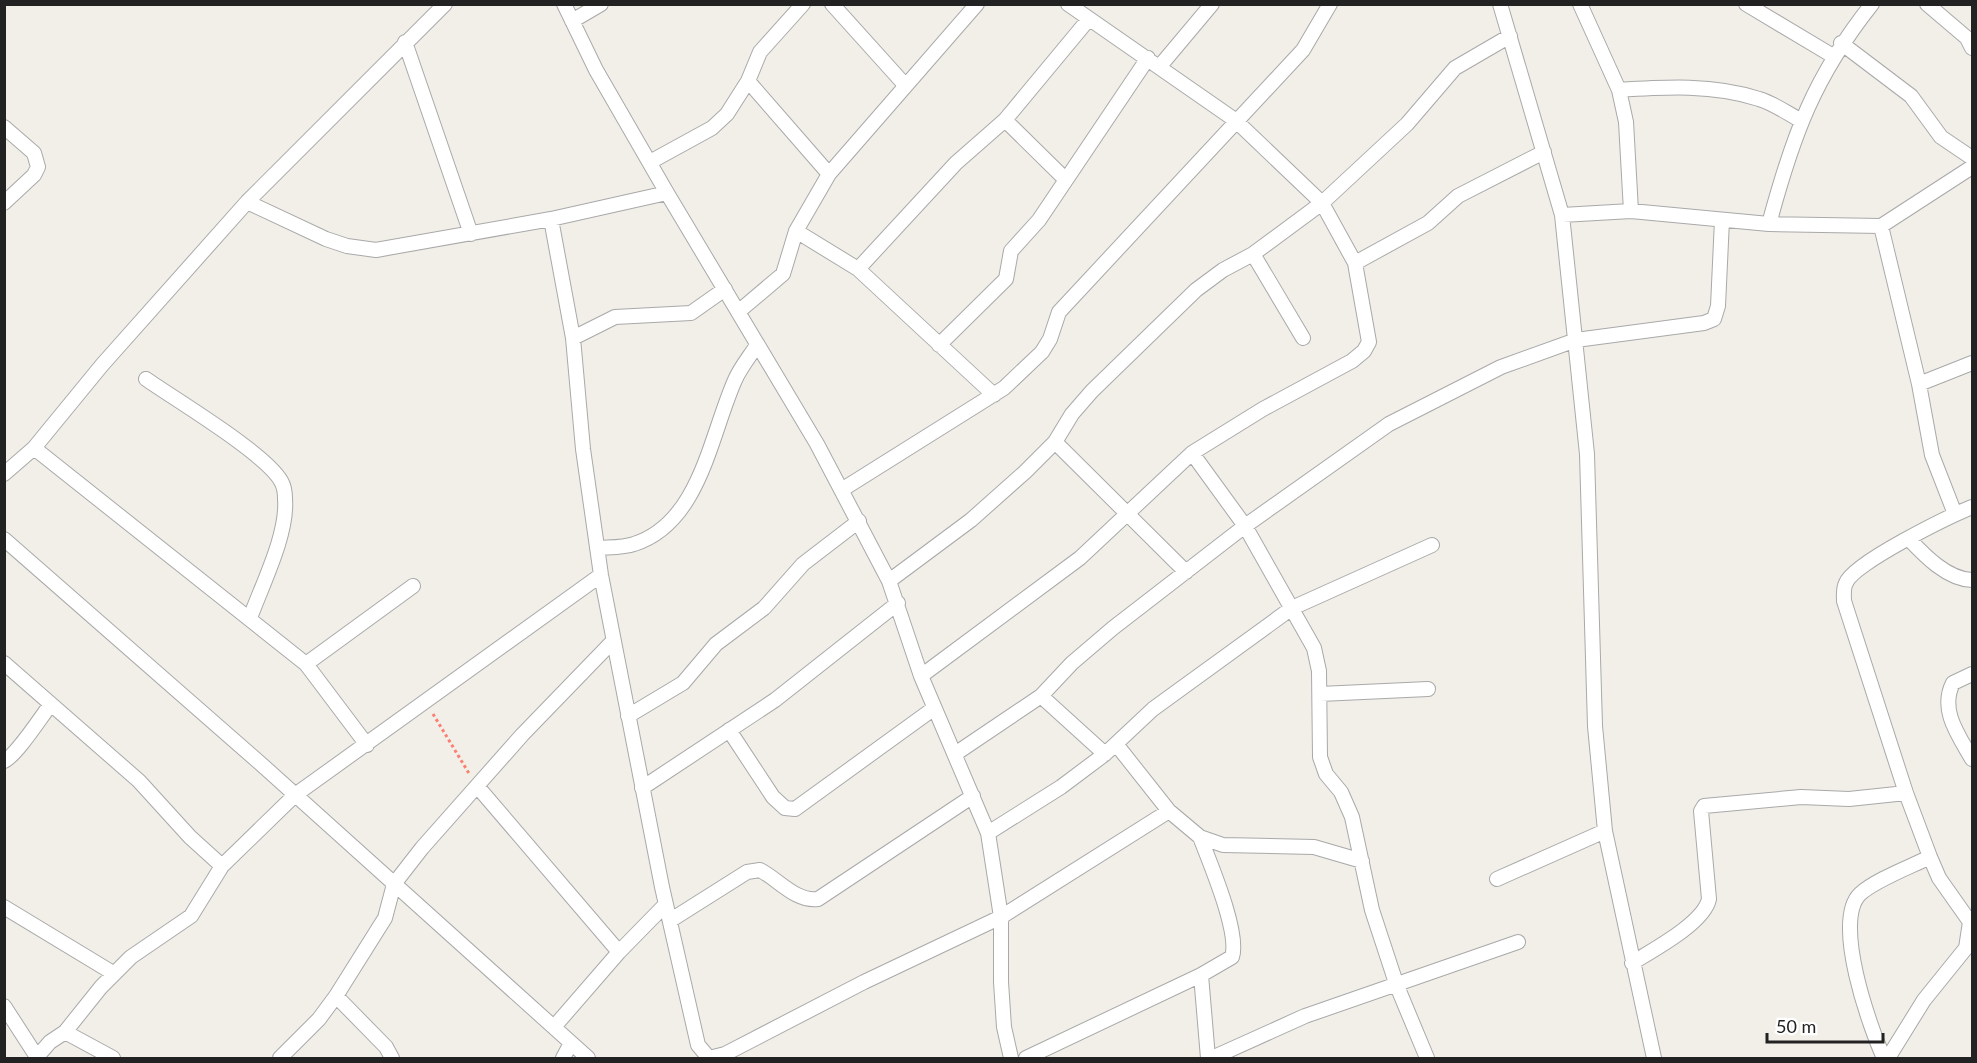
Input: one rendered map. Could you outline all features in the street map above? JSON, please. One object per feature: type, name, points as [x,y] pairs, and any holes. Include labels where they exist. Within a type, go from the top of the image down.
[{"type":"street","points":[[4,474],[34,448],[102,365],[247,202],[445,4]]},
{"type":"street","points":[[564,4],[596,70],[843,489],[889,581],[933,709],[955,754],[988,833],[1000,917],[1002,1005],[1011,1059]]},
{"type":"street","points":[[572,21],[601,4]]},
{"type":"street","points":[[650,162],[712,128],[727,114],[748,81],[760,52],[803,4]]},
{"type":"street","points":[[832,4],[905,85]]},
{"type":"street","points":[[738,312],[783,274],[796,231],[829,174],[977,4]]},
{"type":"street","points":[[921,676],[1080,558],[1124,514],[1192,453],[1263,409],[1353,361],[1364,351],[1369,342],[1355,263],[1322,203],[1235,120],[1068,4]]},
{"type":"street","points":[[939,345],[1006,279],[1011,251],[1039,220],[1065,179],[1154,62],[1212,4]]},
{"type":"street","points":[[843,489],[994,395],[1016,378],[1042,352],[1050,339],[1059,312],[1188,176],[1235,120],[1303,50],[1330,4]]},
{"type":"street","points":[[1500,4],[1562,215],[1587,454],[1594,726],[1605,831],[1654,1059]]},
{"type":"street","points":[[1580,4],[1619,90],[1626,122],[1631,211]]},
{"type":"street","points":[[1746,4],[1833,57]]},
{"type":"street","points":[[1769,224],[1800,120],[1841,43],[1872,4]]},
{"type":"street","points":[[1927,4],[1971,40]]},
{"type":"street","points":[[858,269],[956,163],[1005,120],[1088,20]]},
{"type":"street","points":[[889,581],[971,520],[1054,442],[1072,414],[1092,391],[1196,290],[1223,270],[1252,254],[1322,203],[1407,124],[1455,68],[1510,36]]},
{"type":"street","points":[[405,42],[471,234]]},
{"type":"street","points":[[1841,43],[1911,96],[1941,137],[1972,158]]},
{"type":"street","points":[[748,81],[829,174]]},
{"type":"street","points":[[1619,90],[1673,86],[1723,91],[1760,99],[1800,120]]},
{"type":"street","points":[[1005,120],[1065,179]]},
{"type":"street","points":[[4,127],[34,153],[38,167],[34,175],[4,203]]},
{"type":"street","points":[[1355,263],[1428,223],[1458,196],[1544,152]]},
{"type":"street","points":[[1562,215],[1631,211],[1769,224],[1881,226],[1972,167]]},
{"type":"street","points":[[247,202],[326,239],[347,246],[376,250],[550,219],[667,193]]},
{"type":"street","points":[[550,219],[573,338],[583,449],[613,642],[666,904],[698,1045],[709,1058],[714,1058],[872,978],[1000,917],[1169,811]]},
{"type":"street","points":[[955,754],[1041,696],[1072,663],[1113,628],[1245,526],[1389,424],[1501,367],[1576,340],[1704,323],[1714,319],[1718,306],[1722,220]]},
{"type":"street","points":[[1881,226],[1919,384],[1932,455],[1955,514]]},
{"type":"street","points":[[796,231],[858,269],[994,395]]},
{"type":"street","points":[[1252,254],[1303,339]]},
{"type":"street","points":[[573,338],[615,317],[691,313],[724,289]]},
{"type":"street","points":[[597,548],[633,545],[656,533],[679,514],[699,477],[736,378],[757,345]]},
{"type":"street","points":[[1919,384],[1972,363]]},
{"type":"street","points":[[146,379],[245,447],[273,470],[283,483],[286,501],[283,526],[250,618]]},
{"type":"street","points":[[1054,442],[1124,514],[1186,572]]},
{"type":"street","points":[[34,448],[139,535],[250,618],[306,664],[368,745]]},
{"type":"street","points":[[1192,453],[1245,526],[1314,648],[1319,671],[1320,757],[1326,774],[1341,792],[1352,817],[1372,910],[1397,986],[1427,1059]]},
{"type":"street","points":[[1886,1059],[1924,1000],[1966,948],[1971,922],[1940,878],[1906,793],[1844,601],[1846,583],[1854,571],[1955,514],[1972,507]]},
{"type":"street","points":[[628,716],[683,683],[716,644],[764,608],[802,564],[859,521]]},
{"type":"street","points":[[4,539],[295,795],[588,1059]]},
{"type":"street","points":[[1909,539],[1937,564],[1972,580]]},
{"type":"street","points":[[988,833],[1061,788],[1105,754],[1153,708],[1292,608],[1432,545]]},
{"type":"street","points":[[4,1006],[36,1058],[50,1042],[65,1032],[113,973],[131,957],[192,916],[222,866],[295,795],[368,745],[601,575]]},
{"type":"street","points":[[306,664],[413,586]]},
{"type":"street","points":[[642,788],[775,700],[898,603]]},
{"type":"street","points":[[280,1059],[319,1019],[336,996],[385,918],[394,884],[477,786],[613,642]]},
{"type":"street","points":[[4,663],[139,781],[190,837],[222,866]]},
{"type":"street","points":[[1972,674],[1953,683],[1948,710],[1953,726],[1972,759]]},
{"type":"street","points":[[1320,694],[1428,689]]},
{"type":"street","points":[[1041,696],[1105,754]]},
{"type":"street","points":[[4,761],[18,752],[29,731],[51,704]]},
{"type":"street","points":[[729,730],[773,797],[785,808],[795,809],[933,709]]},
{"type":"street","points":[[1116,744],[1169,811],[1200,837],[1223,845],[1314,847],[1362,861]]},
{"type":"street","points":[[477,786],[619,952]]},
{"type":"street","points":[[1632,963],[1672,938],[1708,908],[1701,811],[1704,806],[1801,797],[1849,799],[1906,793]]},
{"type":"street","points":[[671,921],[747,872],[760,870],[800,897],[808,900],[818,899],[973,796]]},
{"type":"street","points":[[1497,879],[1605,831]]},
{"type":"street","points":[[1026,1059],[1201,975],[1232,957],[1235,949],[1224,902],[1200,837]]},
{"type":"street","points":[[1886,1059],[1857,987],[1850,914],[1859,894],[1930,857]]},
{"type":"street","points":[[554,1027],[619,952],[666,904]]},
{"type":"street","points":[[4,907],[113,973]]},
{"type":"street","points":[[1201,975],[1210,1059],[1305,1016],[1397,986],[1518,942]]},
{"type":"street","points":[[336,996],[386,1047],[392,1059]]},
{"type":"street","points":[[65,1032],[113,1059]]},
{"type":"street","points":[[563,1059],[571,1043]]},
{"type":"path","points":[[426,702],[477,786]]}]
